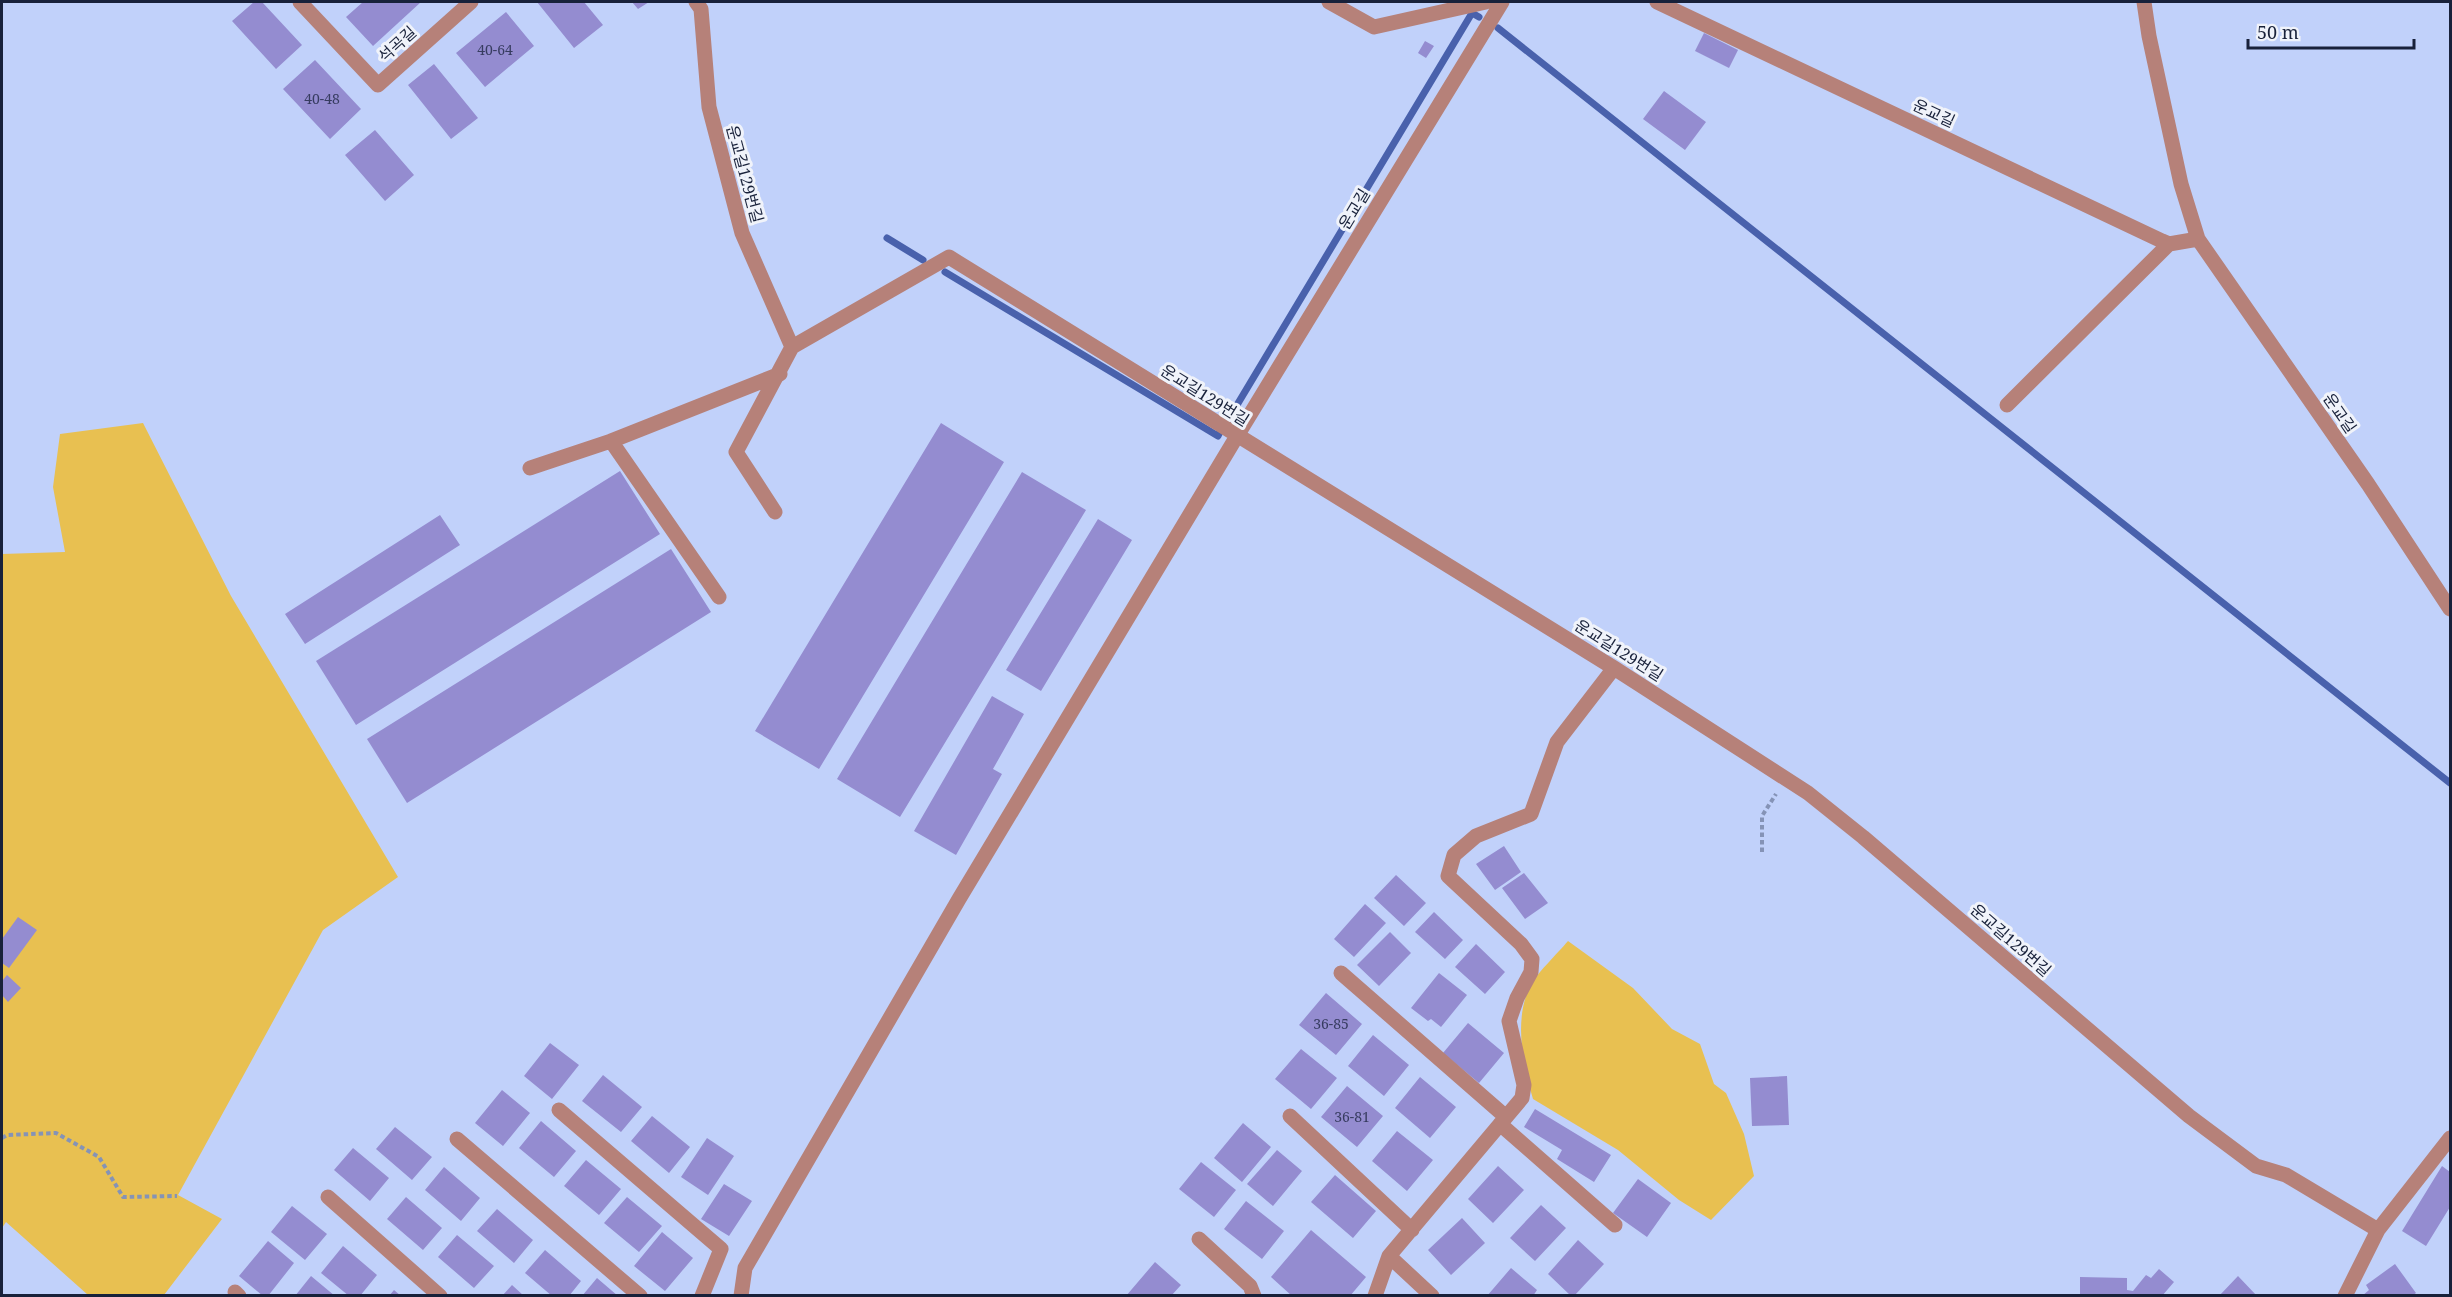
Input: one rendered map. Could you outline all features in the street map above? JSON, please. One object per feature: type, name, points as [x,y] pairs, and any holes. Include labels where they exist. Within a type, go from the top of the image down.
[{"type":"street","name":"석곡길","points":[[300,2],[378,85],[471,2]]},
{"type":"street","name":"운교길129번길","points":[[696,2],[701,9],[709,107],[742,233],[792,347],[949,257],[1614,668],[1808,793],[1863,837],[2189,1116],[2256,1166],[2286,1175],[2378,1230]]},
{"type":"street","points":[[1329,2],[1374,27],[1486,2]]},
{"type":"street","name":"운교길","points":[[741,1296],[745,1268],[959,899],[1237,436],[1502,2]]},
{"type":"street","name":"운교길","points":[[1657,2],[2169,244]]},
{"type":"street","name":"운교길","points":[[2144,2],[2149,36],[2181,184],[2198,239],[2451,609]]},
{"type":"street","points":[[2007,405],[2169,244],[2198,239]]},
{"type":"street","points":[[775,512],[736,452],[780,374],[792,347]]},
{"type":"street","points":[[530,468],[611,441],[780,374]]},
{"type":"street","points":[[611,441],[719,597]]},
{"type":"street","points":[[1375,1296],[1389,1257],[1522,1098],[1524,1085],[1509,1021],[1517,998],[1531,972],[1532,959],[1521,944],[1448,876],[1454,855],[1476,836],[1531,814],[1557,742],[1614,668]]},
{"type":"street","points":[[1341,973],[1615,1225]]},
{"type":"street","points":[[559,1110],[721,1249],[702,1296]]},
{"type":"street","points":[[1290,1116],[1412,1230]]},
{"type":"street","points":[[2345,1296],[2378,1230],[2451,1138]]},
{"type":"street","points":[[457,1139],[640,1296]]},
{"type":"street","points":[[328,1197],[440,1296]]},
{"type":"street","points":[[1198,1239],[1250,1286],[1254,1296]]},
{"type":"street","points":[[1389,1257],[1432,1296]]},
{"type":"path","points":[[1762,852],[1762,816],[1786,779]]},
{"type":"path","points":[[2,1138],[7,1135],[56,1133],[99,1157],[123,1197],[177,1196]]},
{"type":"shaded area","points":[[143,423],[231,596],[398,877],[323,930],[178,1195],[222,1219],[164,1295],[88,1295],[6,1222],[2,1228],[2,554],[65,552],[53,487],[60,434]]},
{"type":"shaded area","points":[[1568,941],[1633,988],[1672,1029],[1700,1044],[1714,1084],[1726,1093],[1744,1134],[1754,1176],[1711,1220],[1679,1200],[1618,1150],[1533,1099],[1523,1058],[1521,1029],[1524,1001],[1536,977]]},
{"type":"building","points":[[254,2],[262,2],[302,45],[276,69],[232,21]]},
{"type":"building","points":[[363,2],[421,2],[373,46],[346,17]]},
{"type":"building","points":[[537,2],[584,2],[603,25],[574,48]]},
{"type":"building","points":[[632,2],[649,2],[638,9]]},
{"type":"building","points":[[506,12],[534,46],[485,87],[456,53]]},
{"type":"building","points":[[1704,33],[1738,50],[1729,68],[1695,51]]},
{"type":"building","points":[[1425,41],[1434,46],[1426,58],[1418,53]]},
{"type":"building","points":[[315,60],[361,109],[330,139],[283,89]]},
{"type":"building","points":[[434,64],[478,118],[451,139],[408,85]]},
{"type":"building","points":[[1664,91],[1706,122],[1685,150],[1643,119]]},
{"type":"building","points":[[375,130],[414,175],[385,201],[345,155]]},
{"type":"building","points":[[941,423],[1004,462],[819,769],[755,731]]},
{"type":"building","points":[[620,471],[660,534],[356,725],[316,661]]},
{"type":"building","points":[[1022,472],[1086,510],[900,817],[837,779]]},
{"type":"building","points":[[440,515],[460,545],[305,644],[285,614]]},
{"type":"building","points":[[1098,519],[1132,540],[1041,691],[1006,670]]},
{"type":"building","points":[[671,549],[711,612],[407,803],[367,739]]},
{"type":"building","points":[[992,696],[1024,714],[993,769],[1002,774],[956,855],[914,831]]},
{"type":"building","points":[[1504,846],[1521,872],[1495,890],[1476,864]]},
{"type":"building","points":[[1524,873],[1548,903],[1525,919],[1502,888]]},
{"type":"building","points":[[1396,875],[1426,903],[1404,926],[1374,898]]},
{"type":"building","points":[[1365,904],[1386,923],[1354,957],[1334,939]]},
{"type":"building","points":[[1434,912],[1463,940],[1445,959],[1415,932]]},
{"type":"building","points":[[18,917],[37,930],[9,968],[2,963],[2,939]]},
{"type":"building","points":[[1390,932],[1411,953],[1379,986],[1357,965]]},
{"type":"building","points":[[1476,944],[1505,972],[1485,994],[1455,967]]},
{"type":"building","points":[[1439,973],[1467,995],[1441,1027],[1431,1019],[1428,1021],[1411,1008]]},
{"type":"building","points":[[7,975],[21,988],[8,1002],[2,995],[2,981]]},
{"type":"building","points":[[1326,993],[1362,1024],[1336,1055],[1299,1025]]},
{"type":"building","points":[[1468,1023],[1504,1053],[1479,1083],[1443,1053]]},
{"type":"building","points":[[1373,1035],[1409,1065],[1384,1096],[1348,1066]]},
{"type":"building","points":[[550,1043],[579,1065],[552,1099],[524,1076]]},
{"type":"building","points":[[1301,1049],[1337,1078],[1311,1109],[1275,1079]]},
{"type":"building","points":[[603,1075],[642,1107],[621,1132],[582,1101]]},
{"type":"building","points":[[1787,1076],[1789,1125],[1752,1126],[1750,1078]]},
{"type":"building","points":[[1420,1077],[1456,1107],[1430,1138],[1395,1108]]},
{"type":"building","points":[[1347,1086],[1383,1116],[1357,1147],[1321,1117]]},
{"type":"building","points":[[502,1090],[530,1113],[503,1146],[475,1123]]},
{"type":"building","points":[[1535,1109],[1611,1155],[1594,1182],[1557,1159],[1562,1150],[1524,1127]]},
{"type":"building","points":[[652,1116],[690,1147],[669,1173],[631,1141]]},
{"type":"building","points":[[541,1121],[576,1151],[554,1177],[519,1148]]},
{"type":"building","points":[[1243,1123],[1271,1147],[1242,1182],[1214,1158]]},
{"type":"building","points":[[395,1127],[432,1157],[412,1180],[376,1149]]},
{"type":"building","points":[[1397,1131],[1433,1160],[1407,1191],[1372,1161]]},
{"type":"building","points":[[707,1138],[734,1156],[708,1195],[681,1177]]},
{"type":"building","points":[[353,1148],[389,1178],[370,1201],[334,1170]]},
{"type":"building","points":[[1277,1150],[1302,1171],[1273,1206],[1247,1184]]},
{"type":"building","points":[[586,1160],[621,1189],[599,1215],[564,1186]]},
{"type":"building","points":[[1201,1162],[1236,1190],[1214,1217],[1179,1189]]},
{"type":"building","points":[[1498,1166],[1524,1190],[1493,1223],[1468,1199]]},
{"type":"building","points":[[2442,1166],[2450,1172],[2450,1207],[2426,1246],[2402,1231]]},
{"type":"building","points":[[444,1167],[480,1198],[461,1221],[425,1190]]},
{"type":"building","points":[[1335,1175],[1376,1211],[1353,1238],[1311,1202]]},
{"type":"building","points":[[1638,1179],[1671,1203],[1647,1237],[1613,1213]]},
{"type":"building","points":[[724,1184],[752,1201],[729,1236],[701,1219]]},
{"type":"building","points":[[406,1197],[442,1228],[423,1250],[387,1219]]},
{"type":"building","points":[[627,1197],[662,1226],[639,1252],[604,1223]]},
{"type":"building","points":[[1246,1201],[1284,1231],[1262,1259],[1224,1229]]},
{"type":"building","points":[[1541,1205],[1566,1228],[1535,1261],[1510,1238]]},
{"type":"building","points":[[292,1206],[327,1234],[305,1260],[271,1232]]},
{"type":"building","points":[[497,1209],[533,1240],[514,1263],[477,1231]]},
{"type":"building","points":[[1462,1218],[1485,1243],[1451,1275],[1428,1250]]},
{"type":"building","points":[[1311,1230],[1366,1277],[1350,1296],[1292,1296],[1271,1277]]},
{"type":"building","points":[[662,1232],[693,1258],[665,1291],[634,1266]]},
{"type":"building","points":[[457,1235],[494,1266],[474,1288],[438,1257]]},
{"type":"building","points":[[1578,1240],[1604,1264],[1574,1296],[1571,1296],[1548,1274]]},
{"type":"building","points":[[268,1241],[294,1263],[268,1296],[263,1296],[239,1276]]},
{"type":"building","points":[[343,1246],[377,1275],[360,1296],[349,1296],[321,1273]]},
{"type":"building","points":[[545,1250],[581,1281],[569,1296],[552,1296],[525,1273]]},
{"type":"building","points":[[1155,1262],[1181,1285],[1171,1296],[1126,1296]]},
{"type":"building","points":[[2395,1264],[2416,1293],[2412,1296],[2362,1296],[2369,1290],[2366,1285]]},
{"type":"building","points":[[1511,1268],[1537,1290],[1533,1296],[1487,1296]]},
{"type":"building","points":[[2159,1269],[2174,1282],[2162,1296],[2080,1296],[2080,1277],[2127,1278],[2127,1290],[2133,1291],[2146,1275],[2151,1278]]},
{"type":"building","points":[[311,1276],[335,1296],[295,1296]]},
{"type":"building","points":[[2238,1276],[2257,1296],[2219,1296]]},
{"type":"building","points":[[597,1278],[618,1296],[582,1296]]},
{"type":"building","points":[[512,1285],[524,1296],[502,1296]]},
{"type":"building","points":[[394,1290],[401,1296],[389,1296]]},
{"type":"waterway","points":[[1231,415],[1472,13],[1479,17]]},
{"type":"waterway","points":[[1498,28],[2450,783]]},
{"type":"waterway","points":[[887,238],[923,260]]},
{"type":"waterway","points":[[945,272],[1218,436],[1220,432]]}]
